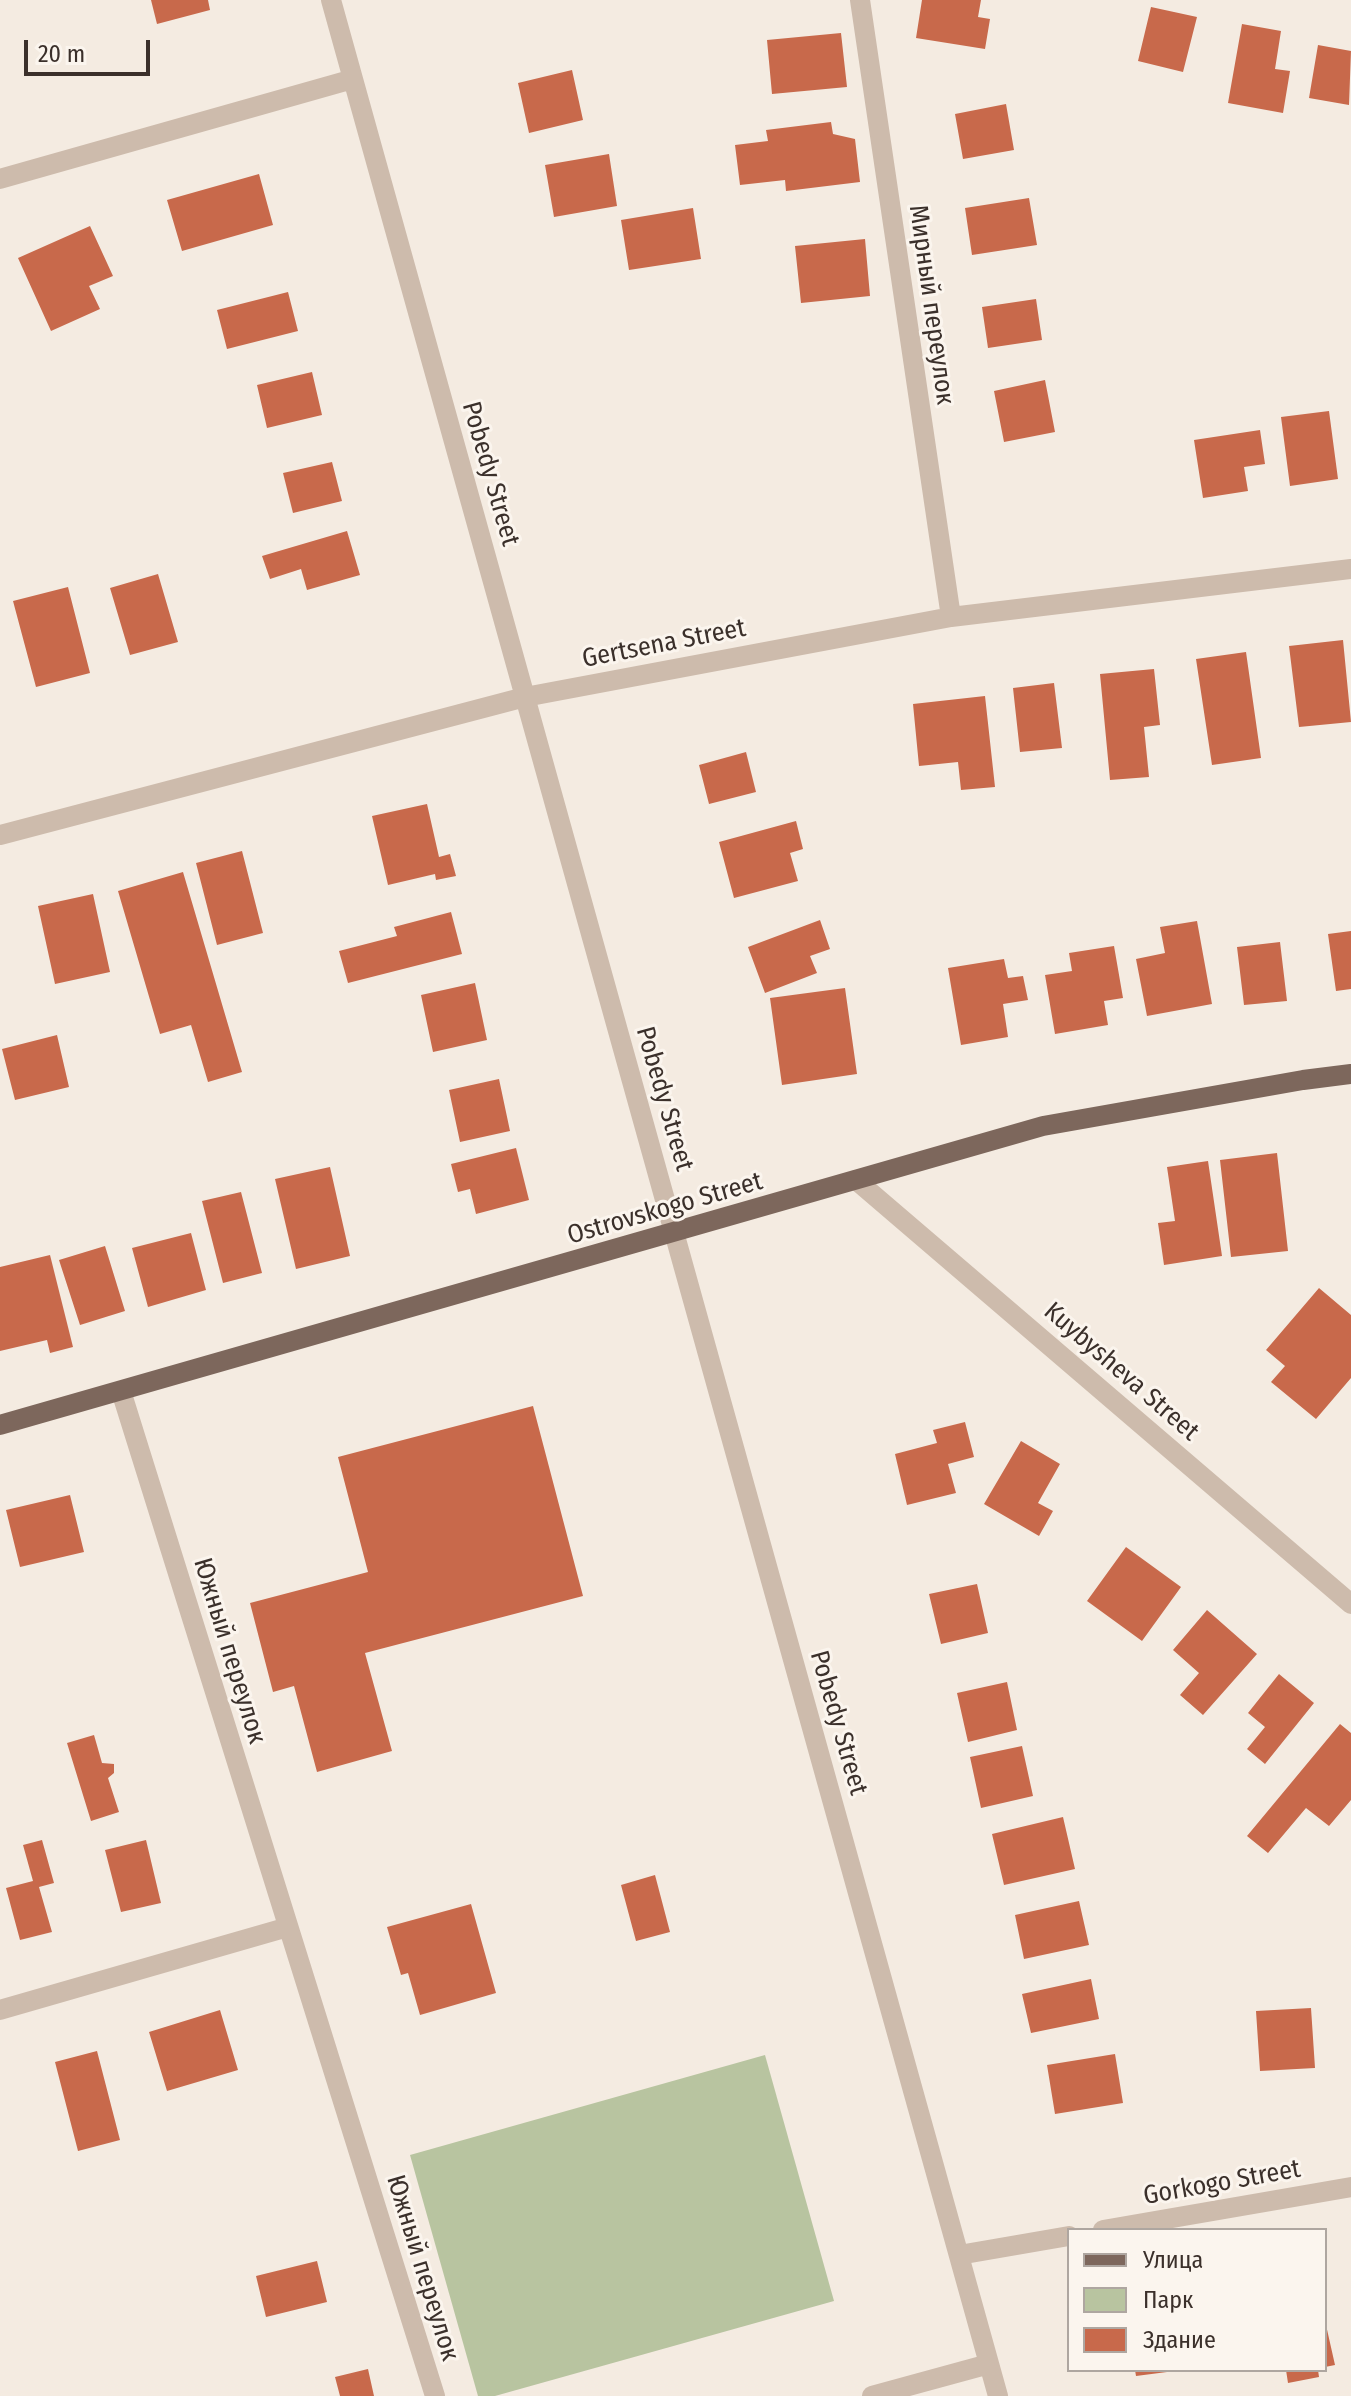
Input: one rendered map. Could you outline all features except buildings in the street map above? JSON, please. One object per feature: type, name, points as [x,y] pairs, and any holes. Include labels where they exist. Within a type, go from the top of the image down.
[{"type":"main road","name":"Ostrovskogo Street","points":[[0,1425],[1043,1126],[1351,1074]]},
{"type":"street","name":"Pobedy Street","points":[[331,0],[998,2396]]},
{"type":"street","name":"Мирный переулок","points":[[860,0],[951,617]]},
{"type":"street","points":[[0,179],[353,79]]},
{"type":"street","name":"Gertsena Street","points":[[0,835],[525,697],[951,617],[1351,569]]},
{"type":"street","name":"Kuybysheva Street","points":[[856,1180],[1351,1604]]},
{"type":"street","name":"Южный переулок","points":[[121,1391],[435,2396]]},
{"type":"street","points":[[0,2010],[288,1927]]},
{"type":"street","name":"Gorkogo Street","points":[[1115,2228],[1351,2187]]},
{"type":"street","points":[[959,2255],[1067,2236]]},
{"type":"street","points":[[872,2396],[989,2364]]},
{"type":"green space","points":[[765,2055],[834,2301],[495,2396],[478,2396],[410,2155]]}]
